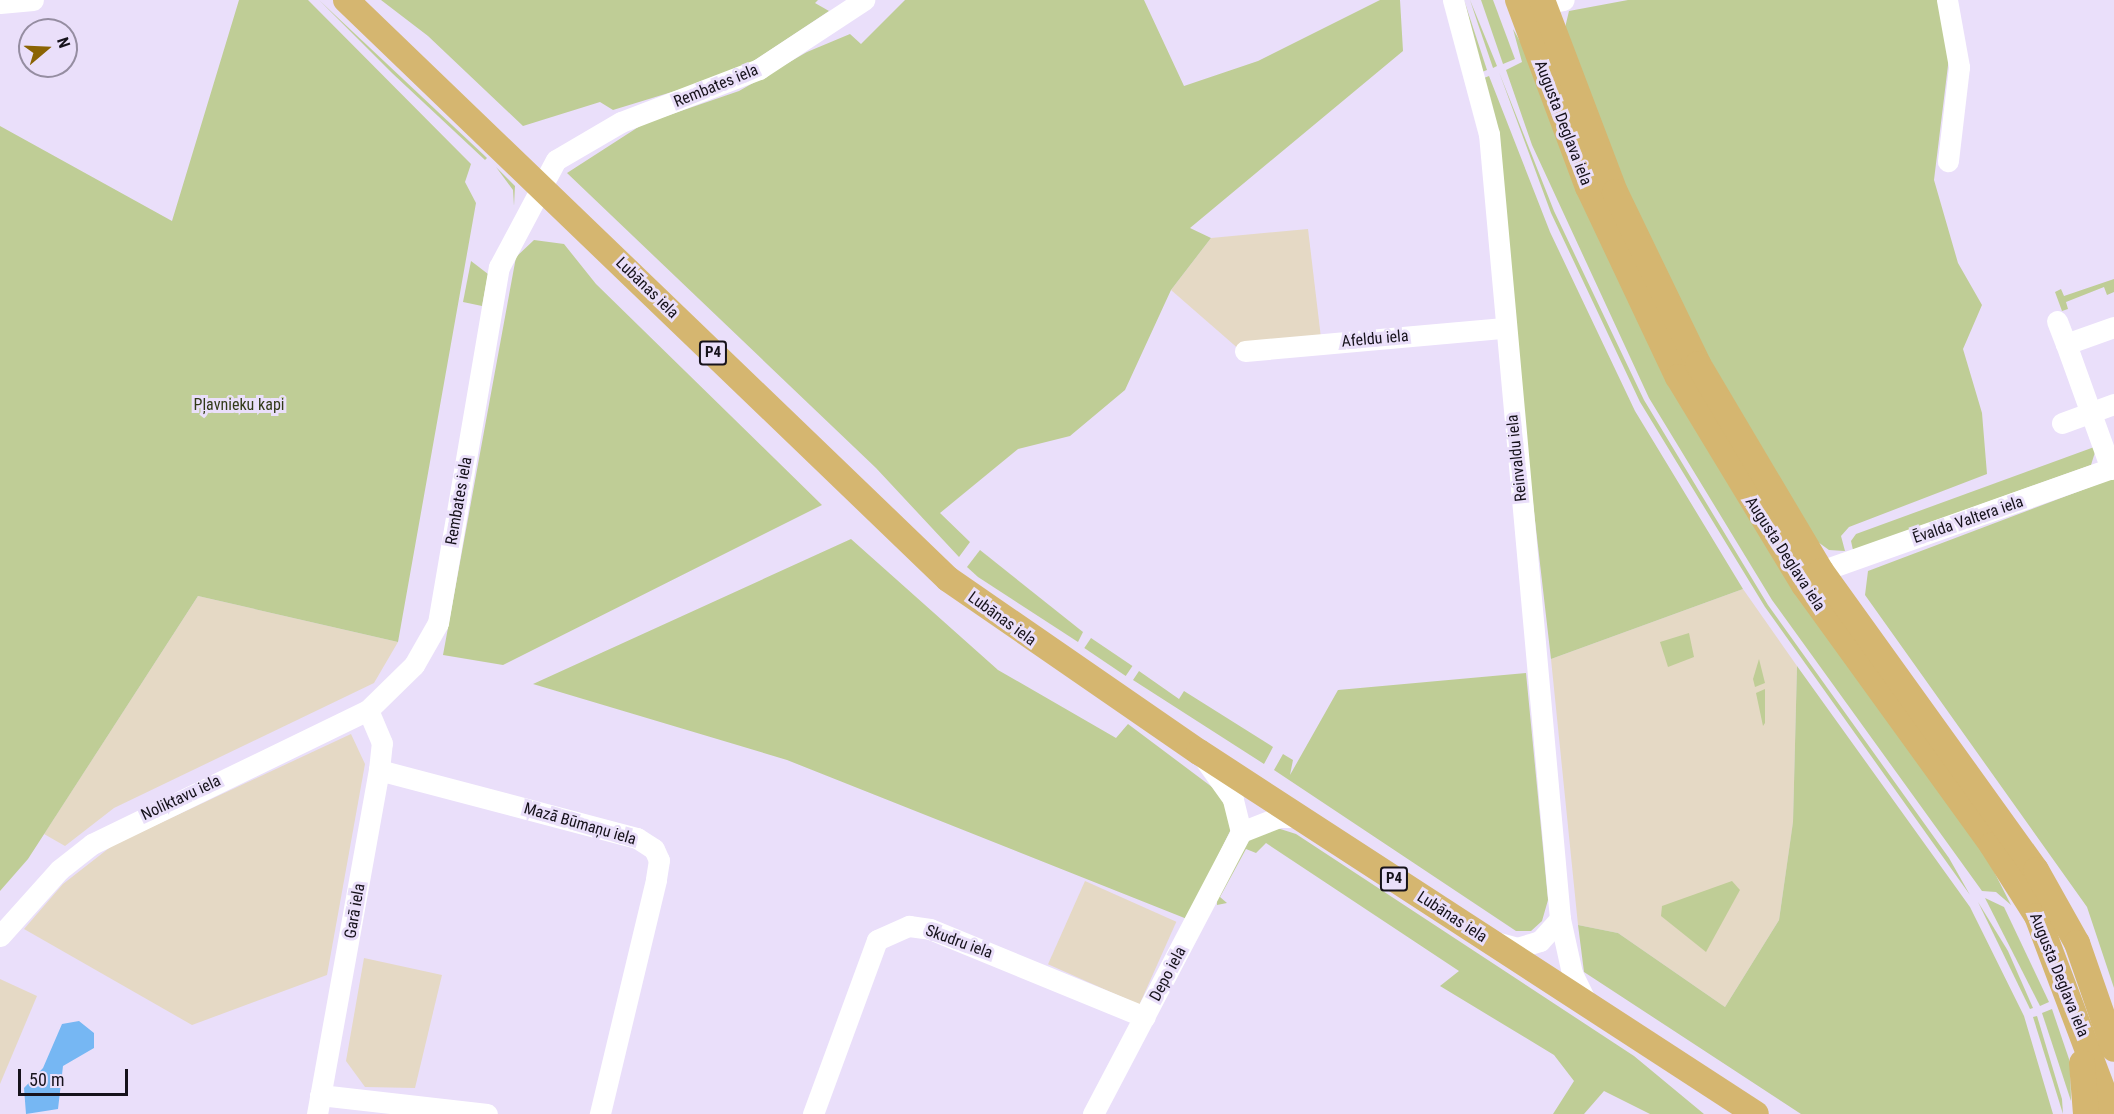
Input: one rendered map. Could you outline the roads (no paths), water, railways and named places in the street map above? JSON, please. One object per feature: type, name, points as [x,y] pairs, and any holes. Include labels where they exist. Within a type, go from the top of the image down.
[{"type":"main road","name":"Lubānas iela","points":[[346,0],[948,579],[1199,752],[1756,1114]]},
{"type":"main road","name":"Augusta Deglava iela","points":[[1518,0],[1588,188],[1678,377],[1804,585],[1992,845],[2037,916],[2112,1114]]},
{"type":"main road","name":"Augusta Deglava iela","points":[[1550,1],[1589,129],[1655,281],[1747,453],[1821,571],[2036,870],[2077,943],[2114,1049]]},
{"type":"main road","points":[[2082,1032],[2086,1114]]},
{"type":"main road","name":"Augusta Deglava iela","points":[[2099,1081],[2103,1114]]},
{"type":"street","points":[[0,3],[33,0]]},
{"type":"street","name":"Rembates iela","points":[[368,710],[414,665],[438,623],[499,267],[556,160],[593,135],[759,69],[864,0]]},
{"type":"street","name":"Reinvaldu iela","points":[[1453,0],[1489,134],[1504,328],[1560,919],[1572,973],[1588,1006]]},
{"type":"street","points":[[1947,0],[1959,67],[1948,161]]},
{"type":"street","points":[[2057,321],[2112,468]]},
{"type":"street","points":[[2066,344],[2114,327]]},
{"type":"street","name":"Afeldu iela","points":[[1245,351],[1504,328]]},
{"type":"street","points":[[2062,423],[2114,404]]},
{"type":"street","name":"Ēvalda Valtera iela","points":[[1821,571],[2112,468]]},
{"type":"street","name":"Garā iela","points":[[319,1104],[379,770],[382,743],[368,710]]},
{"type":"street","name":"Noliktavu iela","points":[[0,936],[7,915],[59,870],[124,825],[368,710]]},
{"type":"street","points":[[1199,752],[1233,799],[1241,832],[1279,817],[1299,817]]},
{"type":"street","name":"Mazā Būmaņu iela","points":[[379,770],[637,838],[654,849],[659,860],[656,880],[600,1114]]},
{"type":"street","name":"Depo iela","points":[[1093,1114],[1241,832]]},
{"type":"street","points":[[1489,941],[1517,948],[1540,941],[1560,919]]},
{"type":"street","name":"Skudru iela","points":[[813,1114],[877,940],[909,926],[930,928],[1145,1017]]},
{"type":"street","points":[[319,1104],[487,1114]]},
{"type":"water","points":[[79,1021],[94,1033],[94,1048],[63,1066],[58,1109],[26,1114],[24,1088],[43,1068],[62,1024]]},
{"type":"park label","name":"Pļavnieku kapi","points":[[239,405]]}]
